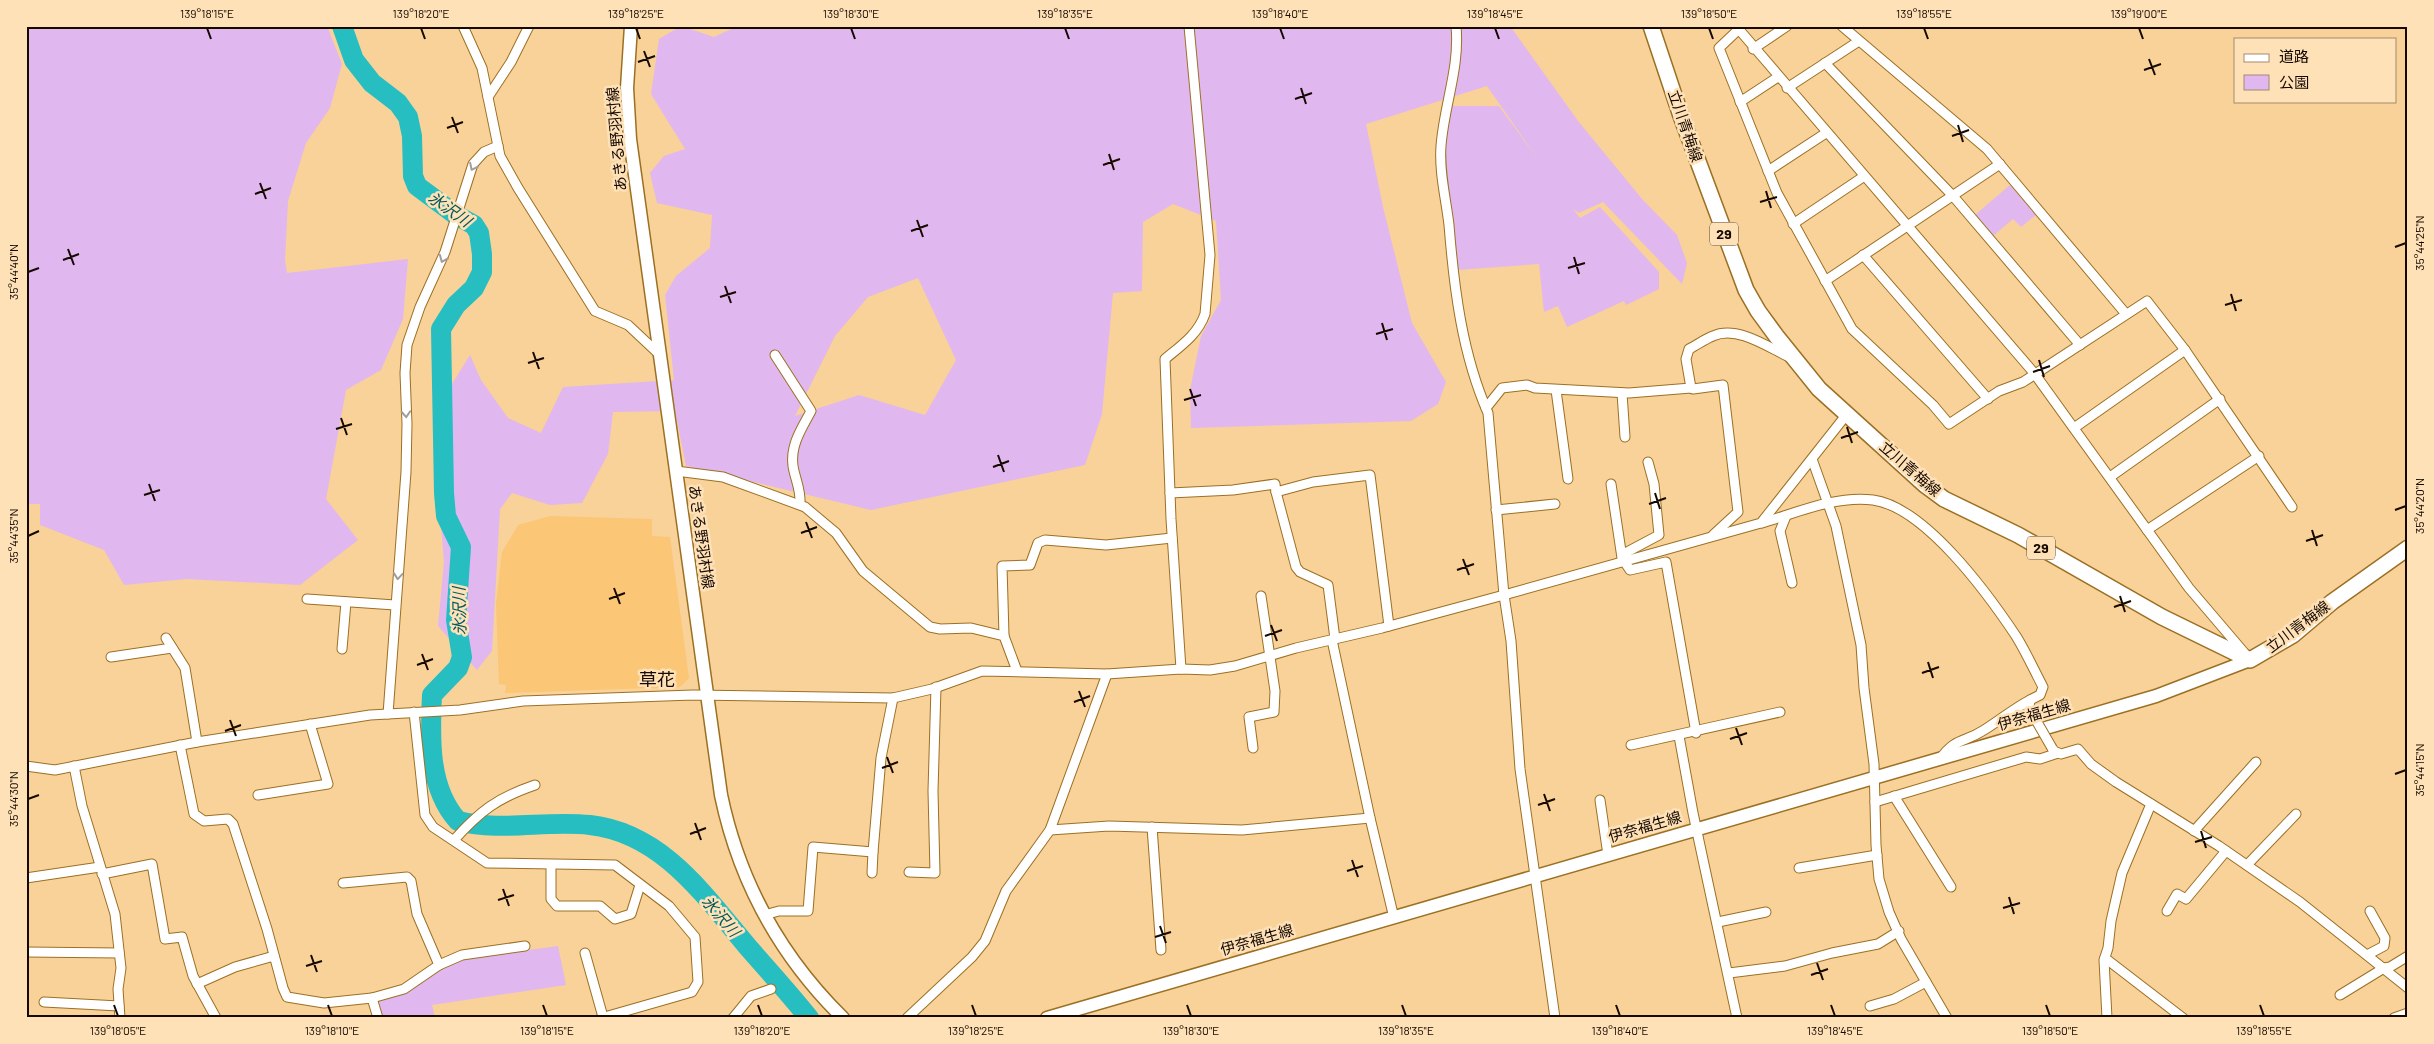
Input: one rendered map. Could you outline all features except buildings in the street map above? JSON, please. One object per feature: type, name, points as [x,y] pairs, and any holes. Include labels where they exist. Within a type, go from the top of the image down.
[{"type":"main road","name":"あきる野羽村線","points":[[631,26],[628,65],[629,125],[706,695],[726,819],[748,884],[764,915],[790,958],[843,1018]]},
{"type":"main road","name":"立川青梅線","points":[[1651,26],[1680,113],[1736,265],[1758,311],[1819,389],[1924,485],[1944,499],[2018,535],[2162,617],[2250,660],[2293,635],[2332,602],[2408,548]]},
{"type":"main road","name":"伊奈福生線","points":[[1047,1018],[2156,696],[2250,660]]},
{"type":"street","points":[[463,26],[482,68],[501,159],[590,304],[601,315],[632,328],[660,355]]},
{"type":"street","points":[[488,97],[493,92],[529,26]]},
{"type":"street","points":[[1181,669],[1172,538],[1165,359],[1196,332],[1202,322],[1205,314],[1210,255],[1189,26]]},
{"type":"street","points":[[1456,26],[1456,64],[1441,144],[1440,161],[1449,225],[1450,260],[1457,304],[1466,347],[1486,408],[1504,595],[1512,641],[1520,769],[1555,1018]]},
{"type":"street","points":[[1753,48],[1787,26]]},
{"type":"street","points":[[1842,26],[1987,149],[2126,314]]},
{"type":"street","points":[[2250,660],[2189,588],[2034,373],[1863,177],[1737,28],[1718,48],[1768,171],[1792,224],[1852,329],[1933,405],[1949,424],[1999,391],[2023,382],[2034,373],[2147,301],[2220,399],[2292,507]]},
{"type":"street","points":[[1787,88],[1859,41]]},
{"type":"street","points":[[1825,63],[1953,196],[2080,345]]},
{"type":"street","points":[[1740,102],[1778,77]]},
{"type":"street","points":[[1768,171],[1826,132]]},
{"type":"street","points":[[388,714],[406,472],[407,424],[404,373],[407,346],[418,313],[445,252],[473,164],[484,152],[498,146]]},
{"type":"street","points":[[1825,281],[2000,164]]},
{"type":"street","points":[[1792,224],[1863,177]]},
{"type":"street","points":[[1863,255],[1988,399]]},
{"type":"street","points":[[1691,388],[1686,359],[1689,349],[1714,335],[1730,332],[1747,337],[1793,358]]},
{"type":"street","points":[[2074,428],[2185,350]]},
{"type":"street","points":[[775,355],[811,411],[794,445],[793,465],[799,485],[800,504]]},
{"type":"street","points":[[1486,408],[1502,388],[1527,385],[1535,388],[1556,390],[1622,393],[1693,389],[1723,385],[1738,512],[1711,538]]},
{"type":"street","points":[[1556,390],[1568,479]]},
{"type":"street","points":[[1622,393],[1625,437]]},
{"type":"street","points":[[2110,477],[2220,399]]},
{"type":"street","points":[[1761,523],[1847,414]]},
{"type":"street","points":[[2147,530],[2259,456]]},
{"type":"street","points":[[1812,459],[1836,526],[1861,644],[1864,688],[1875,778],[1879,879],[1889,912],[1901,939],[1947,1018]]},
{"type":"street","points":[[1625,562],[1627,552],[1659,535],[1654,484],[1648,462]]},
{"type":"street","points":[[676,471],[723,477],[800,504],[836,534],[863,571],[930,627],[940,629],[971,628],[1004,636]]},
{"type":"street","points":[[1276,492],[1313,482],[1370,475],[1390,626]]},
{"type":"street","points":[[1170,493],[1233,490],[1274,484],[1296,567],[1300,572],[1328,585],[1334,639],[1370,818],[1394,918]]},
{"type":"street","points":[[1611,484],[1622,558],[1630,570],[1666,562],[1696,733]]},
{"type":"street","points":[[26,766],[54,770],[180,745],[310,724],[388,714],[483,708],[524,701],[706,695],[893,698],[936,687],[982,671],[1107,674],[1181,669],[1210,670],[1270,657],[1390,626],[1711,538],[1827,503],[1852,500],[1874,500],[1897,508],[1922,524],[1961,562],[2017,637],[2042,687],[2040,695],[2030,704],[2004,714],[1984,730],[1951,744],[1940,758]]},
{"type":"street","points":[[1496,510],[1555,504]]},
{"type":"street","points":[[1786,516],[1780,531],[1792,583]]},
{"type":"street","points":[[1017,671],[1004,636],[1002,566],[1030,565],[1038,543],[1045,540],[1106,545],[1172,538]]},
{"type":"street","points":[[1253,748],[1248,718],[1274,712],[1275,691],[1261,596]]},
{"type":"street","points":[[307,599],[395,605]]},
{"type":"street","points":[[342,649],[346,602]]},
{"type":"street","points":[[166,638],[185,668],[197,742]]},
{"type":"street","points":[[111,658],[172,648]]},
{"type":"street","points":[[907,1018],[972,957],[981,946],[1006,891],[1050,830],[1107,674]]},
{"type":"street","points":[[909,872],[935,873],[933,791],[936,687]]},
{"type":"street","points":[[872,873],[881,758],[893,698]]},
{"type":"street","points":[[2030,704],[2055,750]]},
{"type":"street","points":[[418,712],[426,815],[433,827],[487,863],[615,865],[669,906],[695,937],[698,982],[692,992],[602,1018],[585,953]]},
{"type":"street","points":[[1631,745],[1696,733],[1780,712]]},
{"type":"street","points":[[258,794],[328,784],[310,724]]},
{"type":"street","points":[[1679,736],[1737,1018]]},
{"type":"street","points":[[180,745],[194,814],[204,820],[228,819],[233,824],[287,997],[324,1003],[372,998],[404,989],[439,965],[462,955],[525,946]]},
{"type":"street","points":[[1875,802],[2026,757],[2040,759],[2055,750],[2078,749],[2091,764],[2226,851],[2300,902],[2408,988]]},
{"type":"street","points":[[2194,830],[2256,762]]},
{"type":"street","points":[[74,766],[82,806],[115,914],[120,953],[120,1018]]},
{"type":"street","points":[[454,840],[480,812],[512,793],[535,785]]},
{"type":"street","points":[[1894,796],[1951,887]]},
{"type":"street","points":[[1600,800],[1608,855]]},
{"type":"street","points":[[2107,1018],[2105,958],[2122,873],[2151,804]]},
{"type":"street","points":[[2247,865],[2296,814]]},
{"type":"street","points":[[1050,830],[1109,826],[1152,826],[1242,830],[1370,818]]},
{"type":"street","points":[[1152,826],[1161,950]]},
{"type":"street","points":[[764,915],[779,911],[808,911],[813,847],[873,852]]},
{"type":"street","points":[[2167,911],[2177,894],[2186,899],[2226,851]]},
{"type":"street","points":[[1799,868],[1877,855]]},
{"type":"street","points":[[26,878],[152,864],[166,939],[182,937],[196,984],[216,1018]]},
{"type":"street","points":[[550,865],[551,899],[557,906],[600,906],[615,919],[631,914],[640,884]]},
{"type":"street","points":[[342,883],[407,877],[411,881],[417,914],[439,965]]},
{"type":"street","points":[[1718,922],[1766,912]]},
{"type":"street","points":[[2367,954],[2384,946],[2385,938],[2370,912]]},
{"type":"street","points":[[1729,973],[1785,966],[1832,953],[1878,944],[1899,931]]},
{"type":"street","points":[[26,952],[120,953]]},
{"type":"street","points":[[196,984],[235,968],[274,956]]},
{"type":"street","points":[[2340,995],[2384,968],[2390,967],[2408,956]]},
{"type":"street","points":[[2105,958],[2183,1018]]},
{"type":"street","points":[[1870,1006],[1894,999],[1926,982]]},
{"type":"street","points":[[733,1018],[751,996],[772,989]]},
{"type":"street","points":[[372,998],[378,1018]]},
{"type":"street","points":[[44,1002],[119,1006]]},
{"type":"street","points":[[2394,1018],[2408,1013]]},
{"type":"shaded area","points":[[550,516],[652,519],[652,536],[670,537],[689,678],[680,687],[505,693],[506,685],[499,684],[496,604],[502,552],[518,525]]},
{"type":"green space","points":[[26,26],[327,26],[342,64],[330,108],[306,143],[288,201],[285,260],[287,273],[408,259],[403,319],[381,370],[346,390],[326,499],[358,540],[300,585],[187,579],[124,585],[104,550],[40,525],[40,504],[26,504]]},
{"type":"green space","points":[[681,26],[714,37],[738,26],[1510,26],[1578,121],[1642,199],[1677,235],[1687,263],[1682,284],[1603,202],[1579,213],[1573,209],[1580,218],[1600,207],[1659,272],[1659,289],[1626,305],[1624,301],[1567,327],[1558,306],[1544,312],[1539,264],[1456,270],[1444,160],[1444,144],[1452,106],[1499,106],[1542,165],[1487,86],[1366,124],[1383,207],[1412,323],[1446,382],[1438,404],[1411,421],[1191,428],[1190,390],[1201,336],[1221,300],[1216,221],[1173,204],[1143,222],[1142,291],[1113,293],[1102,414],[1085,465],[871,510],[686,466],[675,411],[613,412],[608,454],[582,503],[550,505],[512,493],[500,509],[492,651],[477,670],[438,626],[444,562],[439,503],[447,392],[470,355],[481,380],[508,418],[541,433],[563,387],[674,380],[665,295],[676,276],[710,248],[712,215],[657,203],[650,173],[664,156],[685,149],[651,94],[659,39]],"holes":[[[918,278],[956,360],[925,415],[859,395],[795,416],[835,336],[868,297]]]},
{"type":"green space","points":[[2010,185],[2036,215],[2021,227],[2013,219],[1993,236],[1975,215]]},
{"type":"green space","points":[[558,946],[566,985],[432,1005],[435,1018],[379,1018],[377,1002],[406,991],[448,965],[475,957]]},
{"type":"waterway","name":"氷沢川","points":[[342,26],[354,60],[372,83],[398,103],[408,117],[412,136],[413,176],[417,186],[456,215],[474,225],[479,233],[482,254],[482,272],[474,288],[456,305],[441,329],[446,516],[461,547],[456,620],[462,657],[458,668],[432,695],[431,745],[433,762],[436,778],[448,808],[458,821],[474,824],[491,826],[590,825],[616,830],[639,840],[660,853],[697,887],[809,1018]]},
{"type":"district","name":"草花","points":[[657,680]]}]
